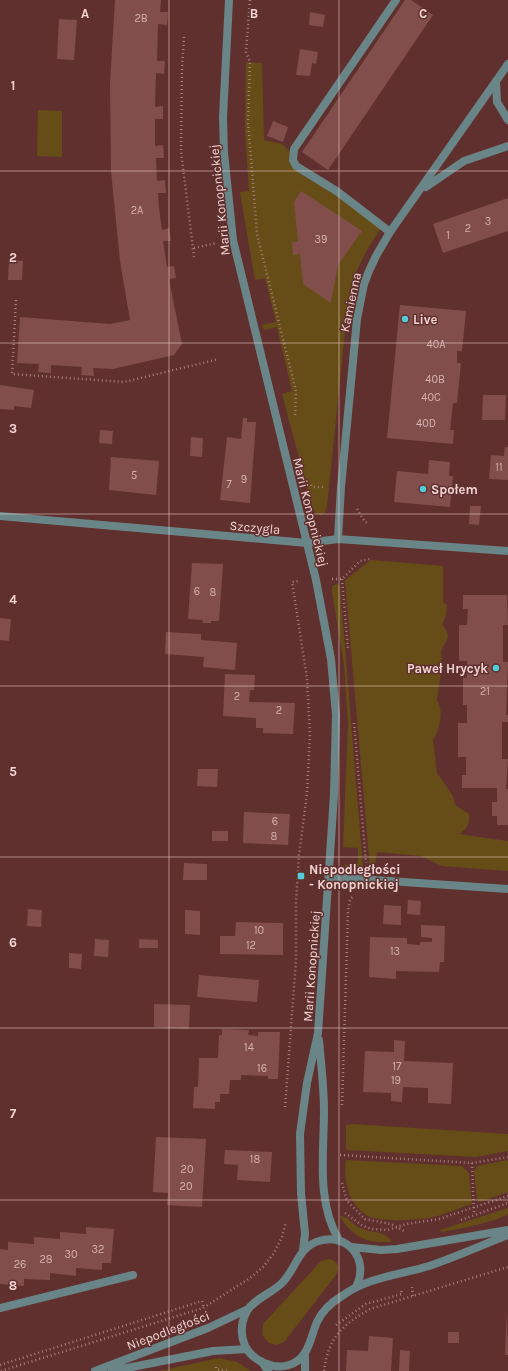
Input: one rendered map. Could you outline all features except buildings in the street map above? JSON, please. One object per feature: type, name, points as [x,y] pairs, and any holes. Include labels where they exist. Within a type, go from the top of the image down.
[{"type":"street","name":"Marii Konopnickiej","points":[[229,0],[223,117],[224,153],[233,240],[316,580],[331,659],[336,715],[336,752],[329,877],[318,1033],[304,1101],[300,1134],[301,1193],[305,1234],[303,1250]]},
{"type":"street","points":[[390,232],[338,192],[296,166],[293,154],[294,149],[396,0]]},
{"type":"street","name":"Kamienna","points":[[338,539],[352,361],[364,284],[376,256],[390,232],[420,192],[508,64]]},
{"type":"street","points":[[496,80],[495,94],[497,102],[508,120]]},
{"type":"street","points":[[420,192],[464,161],[508,146]]},
{"type":"street","name":"Szczygla","points":[[0,516],[307,543],[338,539],[508,551]]},
{"type":"street","points":[[329,877],[508,889]]},
{"type":"street","name":"Marii Konopnickiej","points":[[318,1033],[324,1105],[322,1151],[324,1187],[330,1223],[339,1240]]},
{"type":"street","points":[[303,1250],[318,1241],[339,1240],[352,1247],[381,1250],[397,1249],[508,1230]]},
{"type":"street","points":[[305,1371],[306,1354],[322,1314],[335,1301],[356,1287],[375,1279],[434,1264],[508,1235]]},
{"type":"street","points":[[352,1247],[359,1257],[360,1277],[356,1287]]},
{"type":"street","name":"Niepodległości","points":[[95,1371],[208,1328],[248,1310],[281,1284],[294,1268],[303,1250]]},
{"type":"street","points":[[0,1308],[133,1275]]},
{"type":"street","points":[[248,1310],[244,1319],[242,1333],[247,1349],[262,1362],[268,1371]]},
{"type":"street","name":"Niepodległości","points":[[112,1371],[213,1351],[247,1349]]},
{"type":"street","points":[[262,1362],[272,1366],[283,1366],[294,1363],[306,1354]]},
{"type":"path","points":[[250,0],[246,52],[250,62],[248,120],[252,190],[257,234],[296,391],[294,406],[295,417]]},
{"type":"path","points":[[184,37],[181,151],[194,257]]},
{"type":"path","points":[[16,300],[12,374],[124,382],[219,360]]},
{"type":"path","points":[[310,479],[312,487],[341,487]]},
{"type":"path","points":[[356,504],[365,522],[374,525]]},
{"type":"path","points":[[285,1114],[296,960],[296,908],[299,855],[307,793],[310,734],[307,678],[292,582],[342,579],[360,561],[375,558]]},
{"type":"path","points":[[342,579],[348,656]]},
{"type":"path","points":[[342,1112],[348,912],[350,899],[367,894],[354,718]]},
{"type":"path","points":[[340,1160],[341,1148]]},
{"type":"path","points":[[340,1155],[472,1163],[508,1157]]},
{"type":"path","points":[[472,1163],[474,1215]]},
{"type":"path","points":[[341,1179],[347,1201],[365,1219],[395,1226],[405,1231]]},
{"type":"path","points":[[346,1213],[362,1226],[372,1229],[388,1230],[395,1226],[439,1220],[508,1196]]},
{"type":"path","points":[[454,1222],[508,1203]]},
{"type":"path","points":[[1,1371],[203,1308],[250,1278],[263,1267],[274,1253],[282,1237],[286,1220]]},
{"type":"path","points":[[324,1371],[335,1336],[354,1319],[370,1310],[508,1267]]},
{"type":"path","points":[[0,1365],[202,1301],[203,1308]]},
{"type":"path","points":[[216,1369],[228,1371]]},
{"type":"shaded area","points":[[246,62],[262,63],[264,140],[282,144],[293,154],[293,160],[382,226],[357,270],[348,303],[327,506],[325,513],[321,515],[316,514],[312,506],[282,394],[292,391],[277,327],[264,330],[262,325],[276,322],[265,278],[255,280],[240,192],[249,191],[245,130]]},
{"type":"shaded area","points":[[38,110],[62,111],[62,157],[37,156]]},
{"type":"shaded area","points":[[371,560],[443,566],[443,603],[447,605],[446,615],[442,625],[447,631],[448,638],[441,651],[442,665],[437,700],[441,714],[438,731],[433,740],[437,773],[453,796],[455,805],[469,814],[467,826],[459,834],[508,841],[508,871],[442,866],[421,856],[377,852],[374,869],[370,868],[345,580]]},
{"type":"shaded area","points":[[338,584],[340,586],[363,868],[347,867],[343,865],[358,863],[358,848],[343,847],[348,723],[344,665],[332,591],[332,586]]},
{"type":"shaded area","points":[[352,1124],[508,1134],[508,1151],[476,1157],[346,1150],[346,1125]]},
{"type":"shaded area","points":[[346,1160],[462,1166],[469,1173],[472,1204],[439,1216],[427,1218],[389,1220],[372,1218],[360,1210],[351,1198],[346,1183]]},
{"type":"shaded area","points":[[508,1160],[508,1192],[480,1202],[477,1200],[474,1171],[477,1166]]},
{"type":"shaded area","points":[[508,1208],[508,1214],[493,1220],[441,1232],[440,1230]]},
{"type":"shaded area","points":[[340,1216],[350,1220],[363,1229],[385,1235],[392,1242],[375,1242],[362,1238],[350,1229]]},
{"type":"shaded area","points":[[329,1259],[337,1264],[338,1269],[336,1275],[284,1342],[277,1345],[269,1343],[262,1335],[263,1324],[321,1261]]},
{"type":"shaded area","points":[[219,1358],[237,1362],[251,1371],[159,1371]]},
{"type":"place","name":"Live","points":[[405,319]]},
{"type":"place","name":"Społem","points":[[423,489]]},
{"type":"place","name":"Paweł Hrycyk","points":[[496,668]]},
{"type":"place","name":"Niepodległości - Konopnickiej","points":[[301,876]]}]
